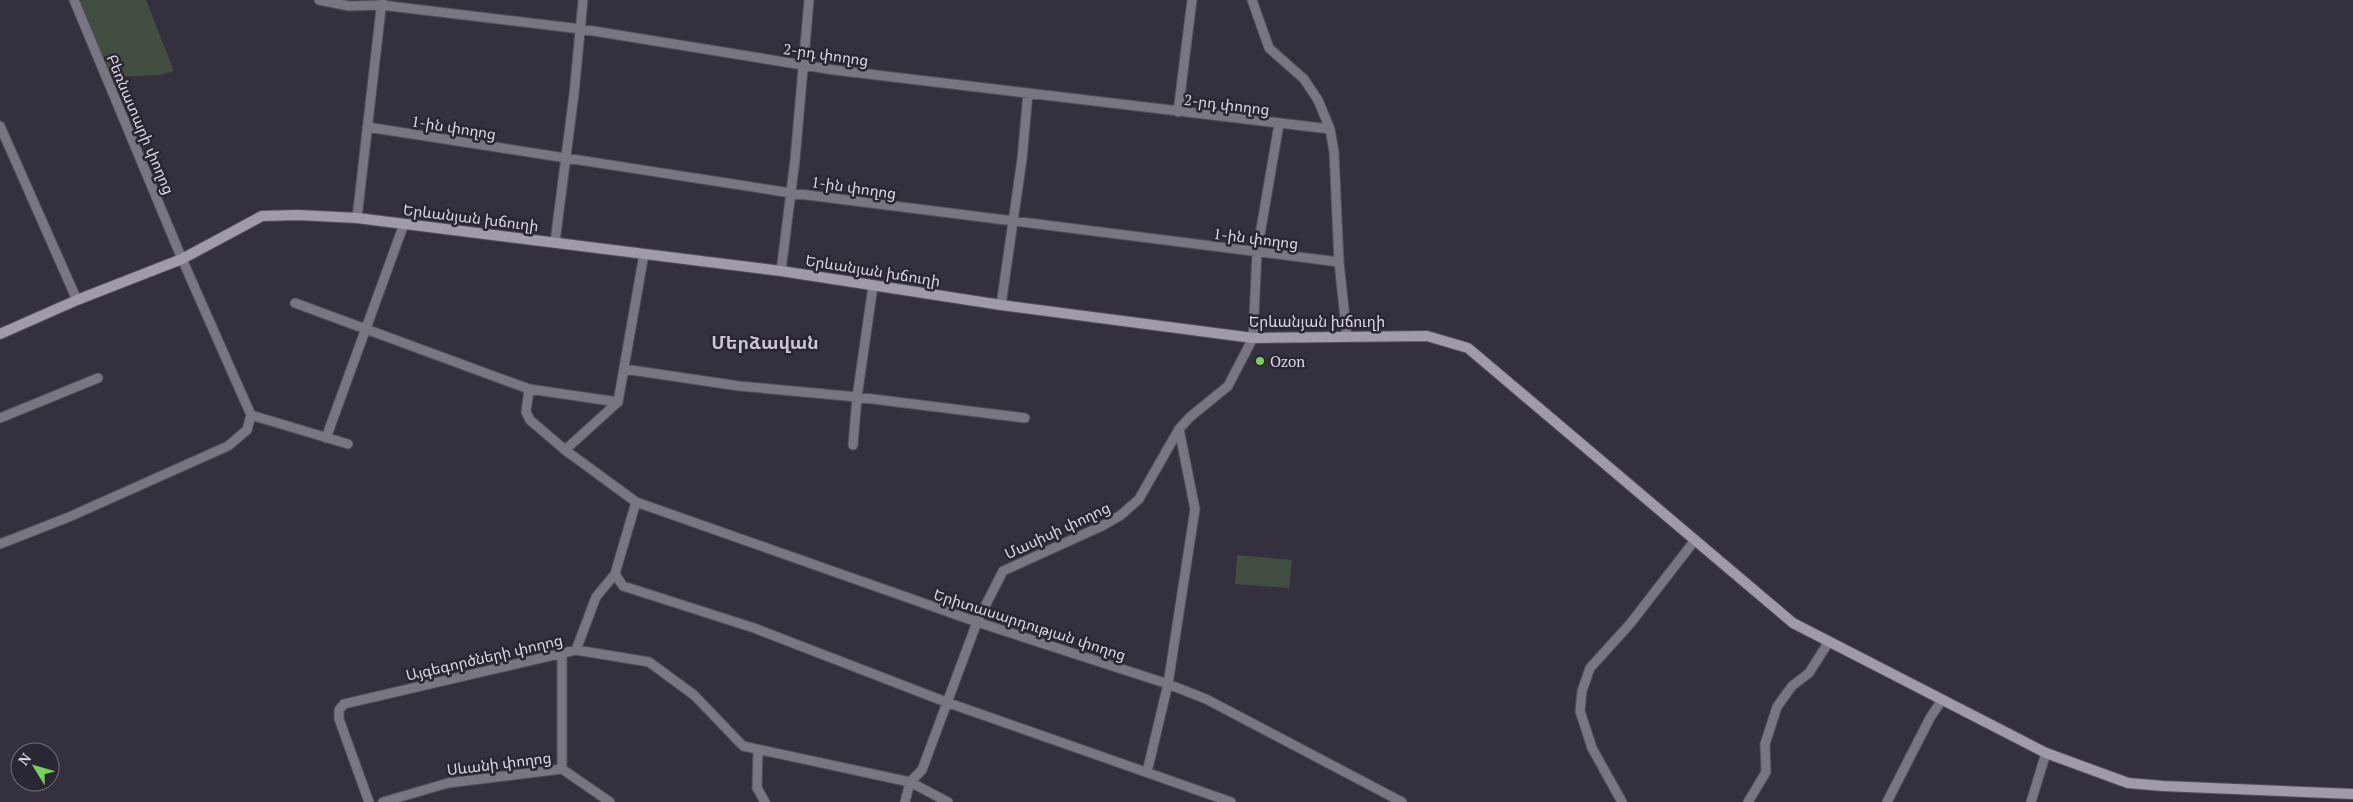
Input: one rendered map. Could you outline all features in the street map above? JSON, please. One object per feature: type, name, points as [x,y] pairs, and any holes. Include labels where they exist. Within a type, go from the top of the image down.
[{"type":"main road","name":"Երևանյան խճուղի","points":[[0,334],[77,300],[182,258],[262,216],[298,215],[357,218],[781,271],[1001,305],[1254,338],[1427,336],[1468,348],[1793,623],[2046,753],[2128,783],[2353,794]]},
{"type":"street","name":"Բեռնատարի փողոց","points":[[74,0],[182,258],[251,415]]},
{"type":"street","name":"2-րդ փողոց","points":[[319,0],[349,6],[381,3],[581,29],[802,65],[1330,129]]},
{"type":"street","points":[[555,242],[583,0]]},
{"type":"street","points":[[781,271],[809,0]]},
{"type":"street","points":[[1178,112],[1192,0]]},
{"type":"street","points":[[1252,0],[1269,48],[1304,79],[1318,100],[1330,129],[1334,152],[1339,262],[1348,336]]},
{"type":"street","points":[[357,218],[381,3]]},
{"type":"street","points":[[1001,305],[1028,93]]},
{"type":"street","points":[[1254,338],[1257,252],[1280,124]]},
{"type":"street","points":[[0,126],[77,300]]},
{"type":"street","name":"1-ին փողոց","points":[[367,127],[790,193],[1339,262]]},
{"type":"street","points":[[326,438],[404,224]]},
{"type":"street","points":[[565,450],[618,402],[644,254]]},
{"type":"street","points":[[853,445],[857,397],[873,286]]},
{"type":"street","points":[[295,303],[529,389],[618,402]]},
{"type":"street","name":"Մասիսի փողոց","points":[[905,802],[910,782],[922,770],[977,622],[1003,571],[1102,526],[1121,515],[1139,499],[1178,429],[1228,386],[1254,338]]},
{"type":"street","points":[[624,368],[739,386],[857,397],[1025,418]]},
{"type":"street","points":[[0,418],[98,378]]},
{"type":"street","name":"Երիտասարդության փողոց","points":[[529,389],[526,412],[530,420],[565,450],[636,502],[977,622],[1168,684],[1206,699],[1402,802]]},
{"type":"street","points":[[0,544],[69,518],[228,446],[247,430],[251,415],[348,444]]},
{"type":"street","points":[[1147,772],[1168,684],[1195,509],[1178,429]]},
{"type":"street","points":[[576,650],[596,597],[615,574],[636,502]]},
{"type":"street","points":[[1622,802],[1592,748],[1580,711],[1582,691],[1590,668],[1630,624],[1695,540]]},
{"type":"street","points":[[615,574],[623,586],[754,628],[946,702],[1230,802]]},
{"type":"street","points":[[1748,802],[1766,772],[1765,744],[1777,707],[1792,686],[1809,672],[1828,642]]},
{"type":"street","name":"Այգեգործների փողոց","points":[[369,802],[339,719],[339,710],[344,704],[576,650],[649,662],[694,695],[743,746],[910,782],[948,802]]},
{"type":"street","points":[[562,653],[562,769]]},
{"type":"street","points":[[1887,802],[1930,718],[1942,700]]},
{"type":"street","points":[[758,750],[756,788],[764,802]]},
{"type":"street","points":[[2031,802],[2046,753]]},
{"type":"street","name":"Սևանի փողոց","points":[[383,802],[448,783],[562,769],[610,802]]},
{"type":"green space","points":[[146,0],[174,71],[160,75],[109,77],[78,1]]},
{"type":"green space","points":[[1237,555],[1292,560],[1289,588],[1235,584]]},
{"type":"place","name":"Ozon","points":[[1260,361]]},
{"type":"district","name":"Մերձավան","points":[[765,342]]}]
